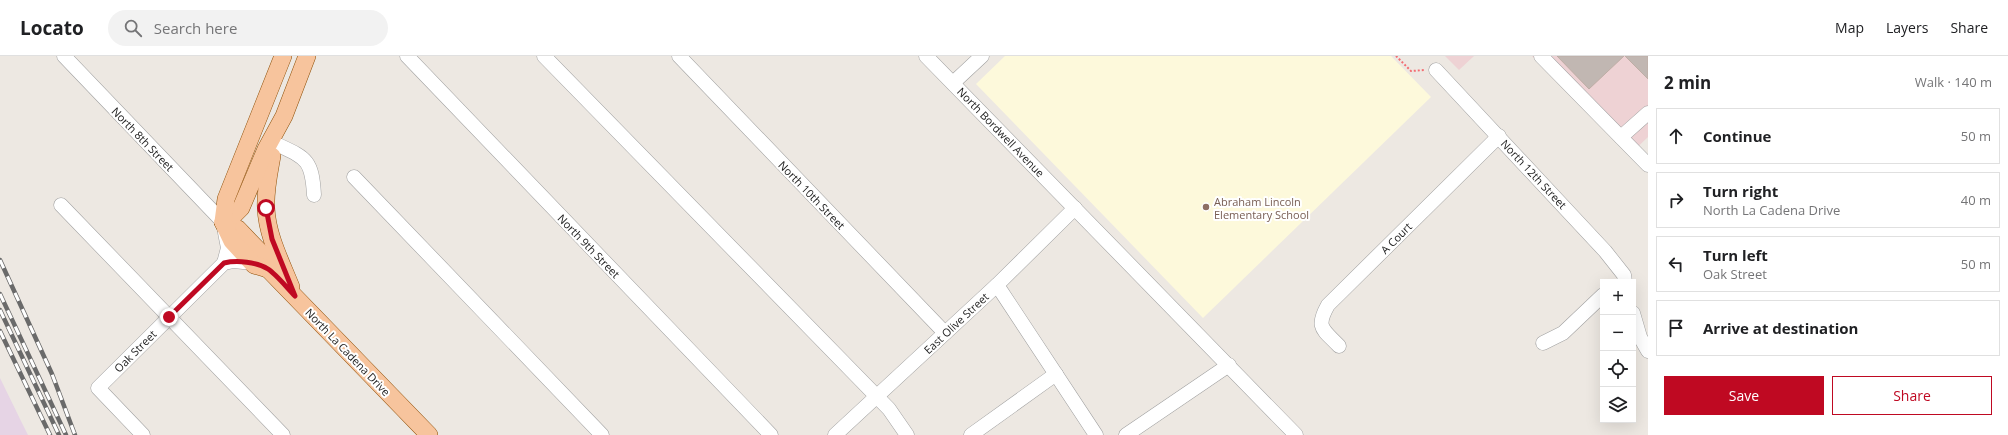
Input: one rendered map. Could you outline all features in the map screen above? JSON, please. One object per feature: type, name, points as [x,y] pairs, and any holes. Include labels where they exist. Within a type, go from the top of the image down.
[{"type":"main road","points":[[223,222],[226,199],[283,56]]},
{"type":"main road","points":[[295,296],[272,239],[266,208],[268,178],[276,144],[284,116],[307,56]]},
{"type":"main road","points":[[223,222],[233,216],[241,208],[266,149],[284,116]]},
{"type":"main road","name":"North La Cadena Drive","points":[[223,222],[238,229],[263,255],[260,266],[295,296],[429,435]]},
{"type":"street","name":"North 8th Street","points":[[64,56],[223,222]]},
{"type":"street","name":"North 9th Street","points":[[407,56],[771,435]]},
{"type":"street","points":[[544,56],[889,409],[907,435]]},
{"type":"street","name":"North 10th Street","points":[[679,56],[945,333]]},
{"type":"street","name":"North Bordwell Avenue","points":[[926,56],[1296,435]]},
{"type":"street","points":[[953,84],[982,56]]},
{"type":"street","points":[[1541,56],[1621,137],[1645,158]]},
{"type":"street","name":"North 12th Street","points":[[1436,70],[1605,251],[1621,279]]},
{"type":"street","points":[[1621,137],[1648,113]]},
{"type":"street","name":"A Court","points":[[1339,346],[1322,328],[1320,318],[1328,306],[1499,136]]},
{"type":"street","points":[[276,144],[300,155],[308,163],[313,177],[314,195]]},
{"type":"street","points":[[354,177],[602,435]]},
{"type":"street","points":[[61,205],[283,435]]},
{"type":"street","name":"East Olive Street","points":[[835,435],[997,285],[1075,208]]},
{"type":"street","points":[[223,222],[228,248],[224,263],[234,261],[260,266]]},
{"type":"street","name":"Oak Street","points":[[143,435],[98,388],[224,263]]},
{"type":"street","points":[[997,285],[1096,435]]},
{"type":"street","points":[[1543,343],[1563,333],[1600,298]]},
{"type":"street","points":[[1634,315],[1640,337],[1648,351]]},
{"type":"street","points":[[1126,435],[1229,366]]},
{"type":"street","points":[[971,435],[1056,374]]},
{"type":"path","points":[[1396,56],[1411,71],[1436,70]]},
{"type":"shaded area","name":"Abraham Lincoln Elementary School","points":[[1005,56],[1391,56],[1431,97],[1203,318],[976,84]]},
{"type":"shaded area","points":[[1445,56],[1474,56],[1459,70]]},
{"type":"shaded area","points":[[1532,56],[1648,56],[1648,137],[1629,155]]},
{"type":"shaded area","points":[[0,378],[20,419],[28,435],[0,435]]},
{"type":"building","points":[[1557,56],[1624,56],[1589,89]]},
{"type":"building","points":[[1625,56],[1648,56],[1648,79]]},
{"type":"railway","points":[[0,260],[52,374],[75,435]]},
{"type":"railway","points":[[0,294],[66,435]]},
{"type":"railway","points":[[0,310],[59,435]]},
{"type":"railway","points":[[0,331],[50,435]]},
{"type":"place","name":"Abraham Lincoln Elementary School","points":[[1206,207]]},
{"type":"route","points":[[169,317],[224,263],[234,261],[253,263],[254,265],[268,269],[295,296],[272,239],[266,208]]}]
